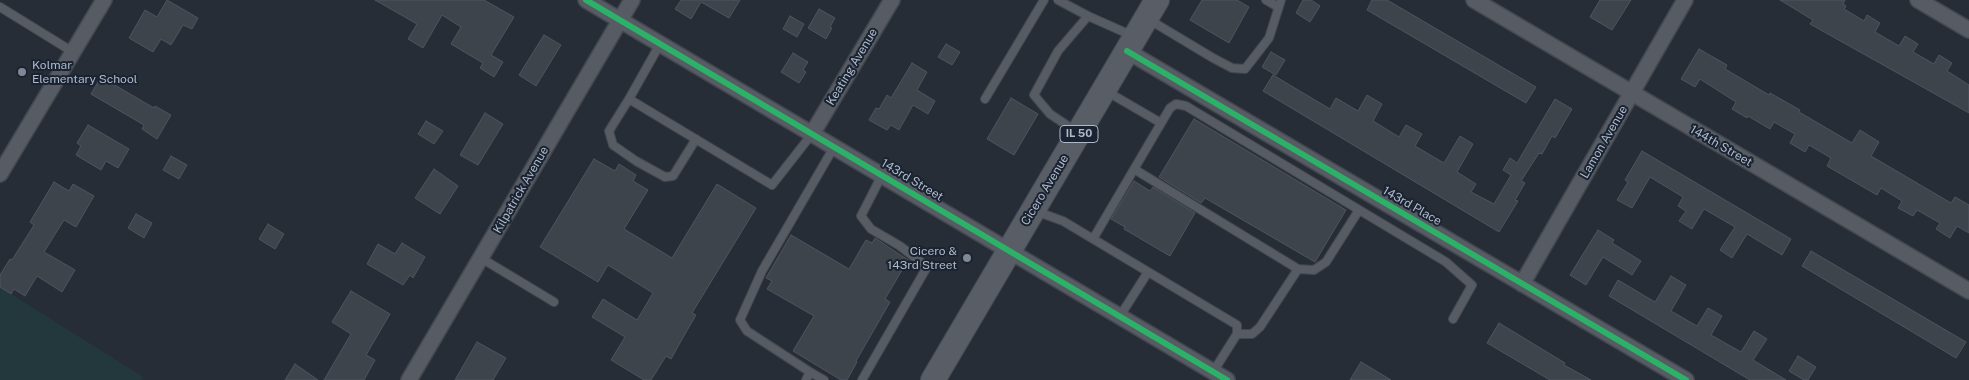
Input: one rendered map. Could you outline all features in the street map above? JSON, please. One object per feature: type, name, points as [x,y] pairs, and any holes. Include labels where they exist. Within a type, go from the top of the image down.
[{"type":"main road","name":"Cicero Avenue","points":[[938,378],[1010,250],[1142,27]]},
{"type":"street","points":[[0,174],[104,0]]},
{"type":"street","name":"143rd Street","points":[[586,0],[1227,380]]},
{"type":"street","name":"Kilpatrick Avenue","points":[[409,380],[632,0]]},
{"type":"street","name":"Keating Avenue","points":[[812,134],[892,0]]},
{"type":"street","name":"Lamon Avenue","points":[[1522,284],[1685,0]]},
{"type":"street","points":[[1918,0],[1969,30]]},
{"type":"street","name":"144th Street","points":[[1482,2],[1632,93],[1969,291]]},
{"type":"street","name":"143rd Place","points":[[1142,27],[1522,284],[1686,380]]},
{"type":"lane","points":[[985,99],[1044,0]]},
{"type":"lane","points":[[1058,0],[1088,16],[1142,27],[1232,68],[1245,70],[1269,38],[1279,3],[1266,0]]},
{"type":"lane","points":[[0,7],[73,52]]},
{"type":"lane","points":[[1079,134],[1050,114],[1034,95],[1058,51],[1088,16]]},
{"type":"lane","points":[[660,44],[609,131],[613,145],[636,161],[665,177],[674,176],[696,139]]},
{"type":"lane","points":[[1104,90],[1161,123]]},
{"type":"lane","points":[[629,99],[772,185],[812,134]]},
{"type":"lane","points":[[1093,239],[1170,108],[1176,104],[1186,106],[1446,262],[1472,285],[1453,319]]},
{"type":"lane","points":[[824,380],[747,331],[740,320],[762,271],[834,147]]},
{"type":"lane","points":[[1134,169],[1298,268],[1314,270],[1326,262],[1359,210]]},
{"type":"lane","points":[[862,380],[927,267],[900,246],[871,229],[861,216],[882,175]]},
{"type":"lane","points":[[1034,210],[1063,221],[1237,325],[1237,334],[1214,372]]},
{"type":"lane","points":[[480,258],[554,302]]},
{"type":"lane","points":[[1237,334],[1252,334],[1260,327],[1298,268]]},
{"type":"lane","points":[[1120,316],[1148,272]]},
{"type":"lane","points":[[806,380],[810,372]]},
{"type":"green space","points":[[0,287],[143,377],[141,380],[0,380]]},
{"type":"building","points":[[167,0],[198,18],[192,29],[183,25],[171,45],[161,39],[153,52],[129,38],[145,10],[157,17]]},
{"type":"building","points":[[375,0],[484,0],[514,17],[491,55],[503,62],[494,77],[480,68],[483,63],[451,44],[461,27],[442,15],[423,48],[408,39],[417,24]]},
{"type":"building","points":[[681,0],[740,0],[729,18],[701,2],[691,19],[675,9]]},
{"type":"building","points":[[1202,0],[1237,0],[1249,7],[1229,43],[1190,20]]},
{"type":"building","points":[[1303,0],[1311,0],[1320,6],[1310,22],[1296,13]]},
{"type":"building","points":[[1372,0],[1387,0],[1536,87],[1526,103],[1367,10]]},
{"type":"building","points":[[1600,0],[1631,0],[1612,30],[1590,17]]},
{"type":"building","points":[[1780,0],[1845,0],[1843,4],[1846,6],[1844,9],[1864,21],[1867,15],[1880,23],[1875,32],[1899,46],[1905,36],[1918,44],[1913,52],[1934,64],[1939,55],[1952,63],[1947,71],[1969,85],[1969,113],[1810,24],[1813,20]]},
{"type":"building","points":[[819,9],[835,18],[826,39],[808,28]]},
{"type":"building","points":[[790,16],[804,24],[797,37],[783,29]]},
{"type":"building","points":[[544,35],[561,45],[536,86],[519,75]]},
{"type":"building","points":[[946,44],[960,52],[952,65],[938,57]]},
{"type":"building","points":[[1699,49],[1727,65],[1725,69],[1769,95],[1770,93],[1800,110],[1799,112],[1852,143],[1860,130],[1879,142],[1871,156],[1951,203],[1955,197],[1969,205],[1969,233],[1957,226],[1950,238],[1936,229],[1940,223],[1917,210],[1913,216],[1898,208],[1902,201],[1881,188],[1877,195],[1827,166],[1831,158],[1809,145],[1805,152],[1790,143],[1795,134],[1774,122],[1770,129],[1748,116],[1747,118],[1732,109],[1736,102],[1700,79],[1695,87],[1681,79]]},
{"type":"building","points":[[1271,52],[1285,60],[1276,75],[1262,67]]},
{"type":"building","points":[[793,53],[808,62],[803,70],[806,72],[799,83],[781,72]]},
{"type":"building","points":[[912,63],[927,72],[917,90],[935,101],[928,114],[913,105],[899,130],[891,125],[887,130],[869,120],[876,108],[879,109],[887,95],[891,98]]},
{"type":"building","points":[[1273,75],[1330,109],[1336,98],[1358,111],[1367,95],[1382,104],[1373,121],[1399,137],[1406,125],[1422,134],[1415,146],[1444,163],[1460,136],[1473,144],[1457,172],[1476,184],[1471,192],[1494,204],[1511,175],[1503,170],[1510,158],[1517,163],[1555,99],[1572,109],[1555,138],[1552,136],[1542,154],[1539,153],[1521,181],[1525,183],[1515,200],[1518,201],[1499,232],[1263,91]]},
{"type":"building","points":[[101,77],[154,108],[155,106],[171,115],[157,139],[142,129],[144,125],[91,94]]},
{"type":"building","points":[[1011,98],[1038,114],[1014,155],[987,139]]},
{"type":"building","points":[[485,113],[503,124],[478,165],[460,155]]},
{"type":"building","points":[[1194,119],[1346,210],[1315,262],[1205,198],[1201,203],[1159,177]]},
{"type":"building","points":[[426,121],[443,131],[434,144],[418,134]]},
{"type":"building","points":[[88,125],[129,149],[118,168],[106,161],[101,170],[76,155],[81,146],[77,143]]},
{"type":"building","points":[[1642,151],[1791,239],[1782,255],[1747,234],[1732,258],[1720,250],[1735,227],[1704,209],[1692,229],[1679,221],[1686,211],[1678,206],[1683,197],[1650,177],[1632,208],[1617,200],[1628,182],[1625,180]]},
{"type":"building","points":[[171,156],[187,165],[179,179],[163,170]]},
{"type":"building","points":[[594,159],[615,171],[619,164],[636,175],[633,181],[648,190],[624,229],[672,258],[717,184],[756,208],[692,313],[696,315],[671,359],[666,356],[651,380],[644,380],[611,360],[625,337],[592,317],[603,299],[637,320],[653,293],[608,265],[598,282],[540,247]]},
{"type":"building","points":[[434,169],[458,186],[440,214],[415,198]]},
{"type":"building","points":[[1134,181],[1150,191],[1153,187],[1195,213],[1170,256],[1124,229],[1125,227],[1111,219]]},
{"type":"building","points":[[54,182],[69,191],[73,184],[94,196],[76,227],[64,220],[44,252],[75,270],[62,292],[37,276],[25,296],[14,289],[11,294],[0,287],[0,275],[34,225],[30,222]]},
{"type":"building","points":[[136,214],[152,223],[144,238],[128,228]]},
{"type":"building","points":[[268,224],[284,234],[275,249],[259,239]]},
{"type":"building","points":[[1598,230],[1614,240],[1612,243],[1641,261],[1632,275],[1603,257],[1586,285],[1570,275]]},
{"type":"building","points":[[791,235],[849,269],[866,240],[872,243],[875,238],[908,260],[885,299],[890,302],[847,380],[841,380],[793,351],[814,316],[767,289],[772,281],[766,278]]},
{"type":"building","points":[[402,243],[425,257],[413,278],[410,275],[403,285],[367,264],[378,244],[395,254]]},
{"type":"building","points":[[1811,251],[1966,342],[1956,358],[1802,266]]},
{"type":"building","points":[[1671,276],[1686,285],[1671,311],[1697,326],[1708,308],[1722,316],[1711,335],[1741,352],[1754,331],[1767,339],[1753,360],[1786,380],[1750,380],[1609,296],[1618,280],[1655,302]]},
{"type":"building","points":[[351,291],[390,314],[366,355],[375,360],[364,380],[324,380],[351,334],[332,322]]},
{"type":"building","points":[[1499,323],[1591,380],[1550,380],[1487,343]]},
{"type":"building","points":[[477,342],[506,358],[493,380],[455,380]]},
{"type":"building","points":[[1798,356],[1816,367],[1808,380],[1804,380],[1789,371]]},
{"type":"building","points":[[1361,362],[1391,380],[1350,380]]},
{"type":"building","points":[[295,364],[318,380],[285,380]]},
{"type":"cycle path","points":[[586,0],[1227,380]]},
{"type":"cycle path","points":[[1127,51],[1686,380]]},
{"type":"place","name":"Kolmar Elementary School","points":[[22,72]]},
{"type":"place","name":"Cicero & 143rd Street","points":[[967,258]]}]
